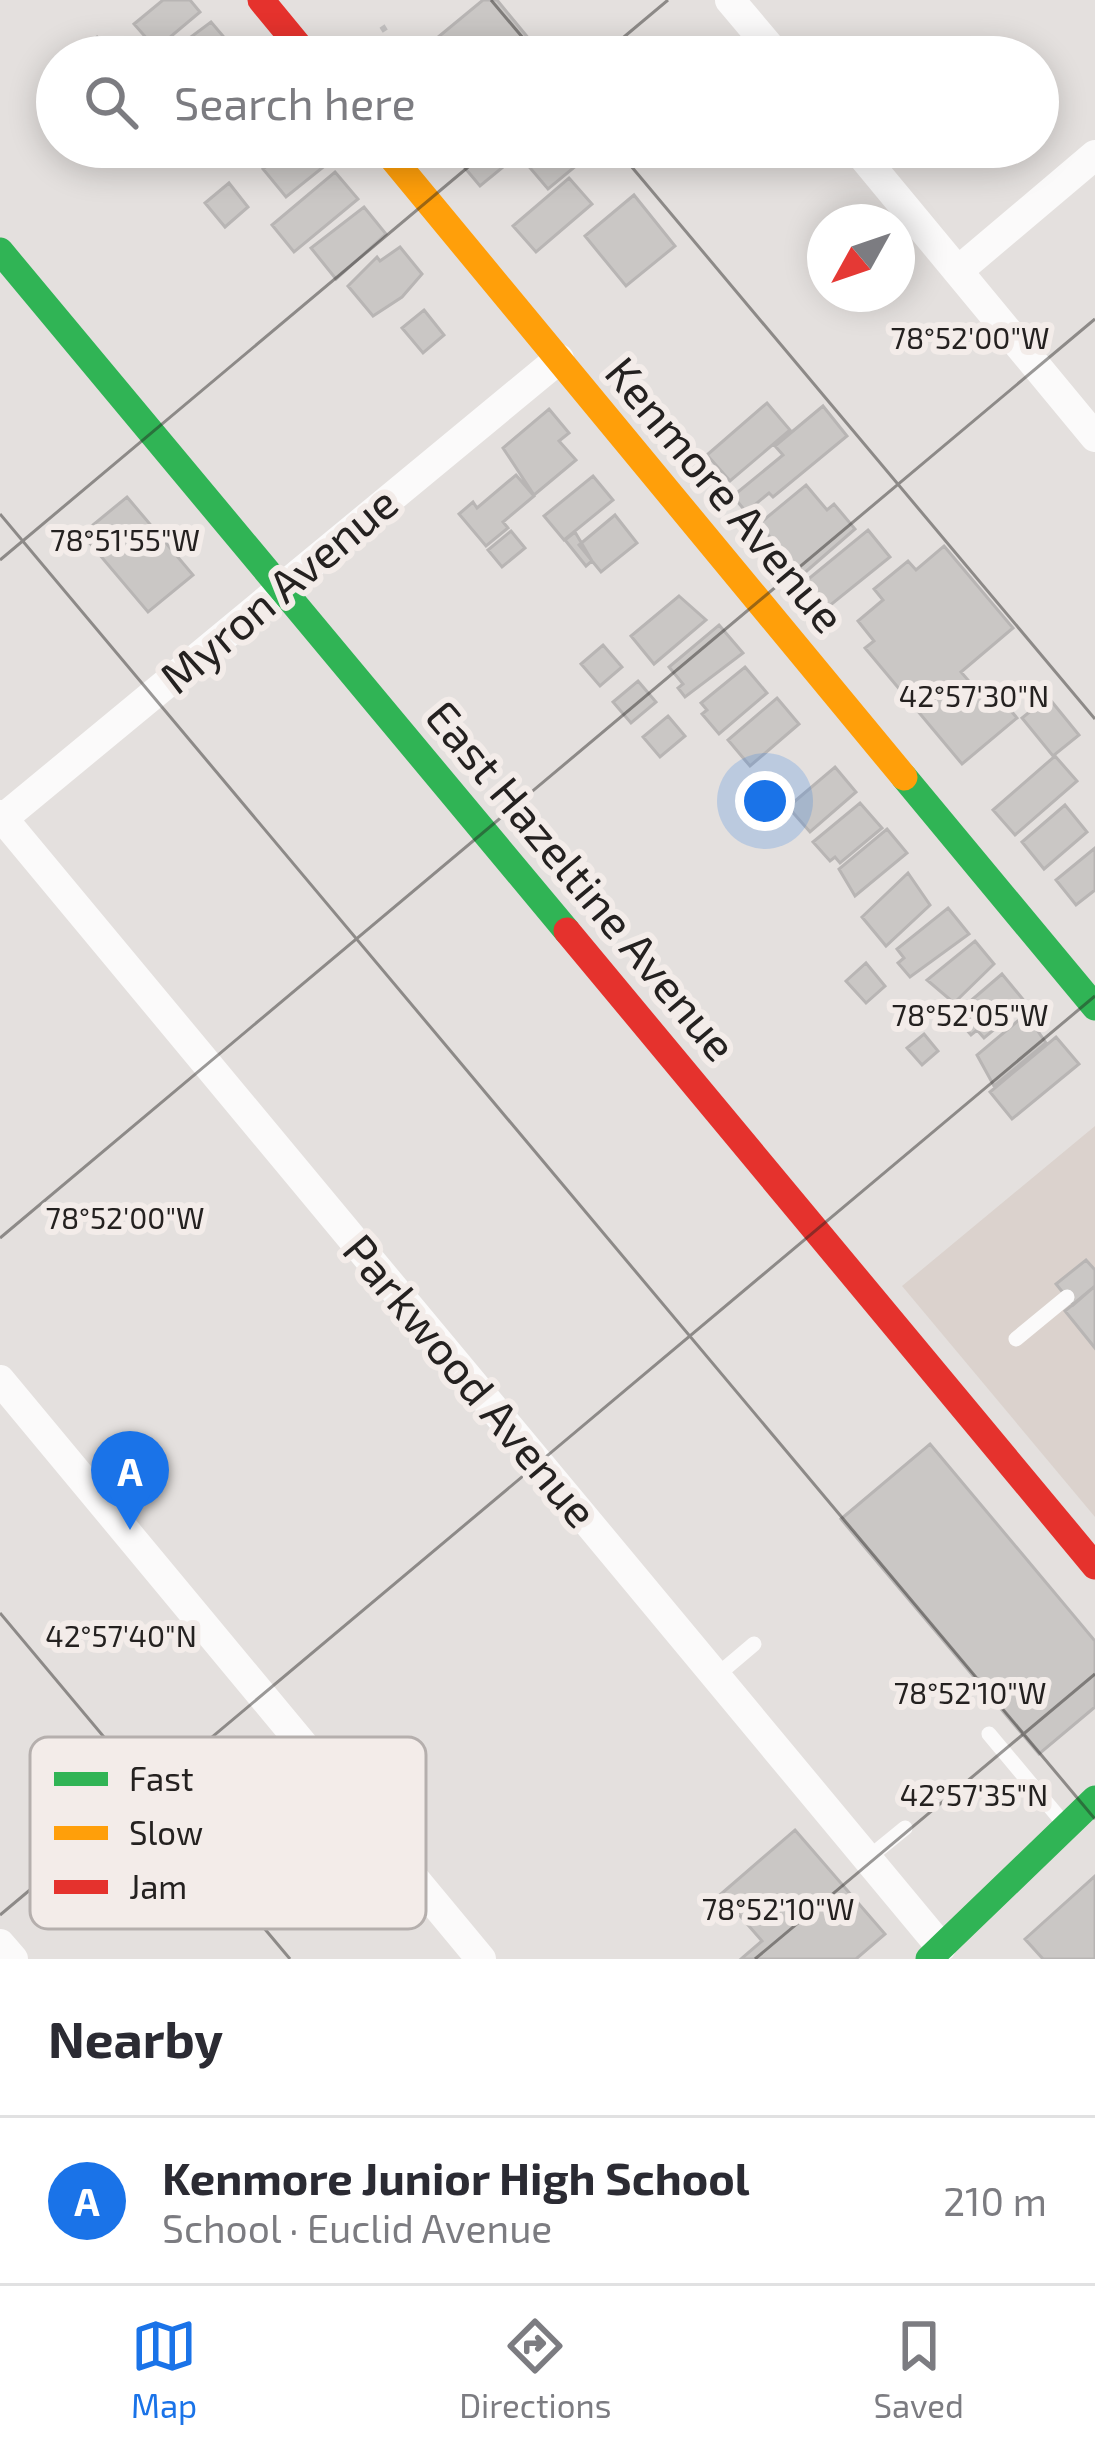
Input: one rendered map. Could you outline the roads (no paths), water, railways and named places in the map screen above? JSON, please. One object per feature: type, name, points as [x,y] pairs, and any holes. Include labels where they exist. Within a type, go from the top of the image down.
[{"type":"street","points":[[261,0],[291,36]]},
{"type":"street","points":[[730,0],[760,36]]},
{"type":"street","points":[[958,270],[1095,155]]},
{"type":"street","name":"Kenmore Avenue","points":[[400,168],[1095,1007]]},
{"type":"street","points":[[872,168],[1095,437]]},
{"type":"street","name":"East Hazeltine Avenue","points":[[0,251],[1095,1566]]},
{"type":"street","name":"Myron Avenue","points":[[1,818],[559,359]]},
{"type":"street","name":"Parkwood Avenue","points":[[1,818],[867,1859],[934,1953]]},
{"type":"street","points":[[0,1380],[297,1737]]},
{"type":"street","points":[[934,1953],[1095,1799]]},
{"type":"street","points":[[426,1893],[481,1959]]},
{"type":"street","points":[[0,1944],[13,1959]]},
{"type":"lane","points":[[1016,1340],[1067,1297]]},
{"type":"lane","points":[[716,1677],[754,1644]]},
{"type":"lane","points":[[989,1734],[1066,1827]]},
{"type":"lane","points":[[867,1859],[905,1828]]},
{"type":"place","name":"Kenmore Junior High School","points":[[130,1530]]}]
